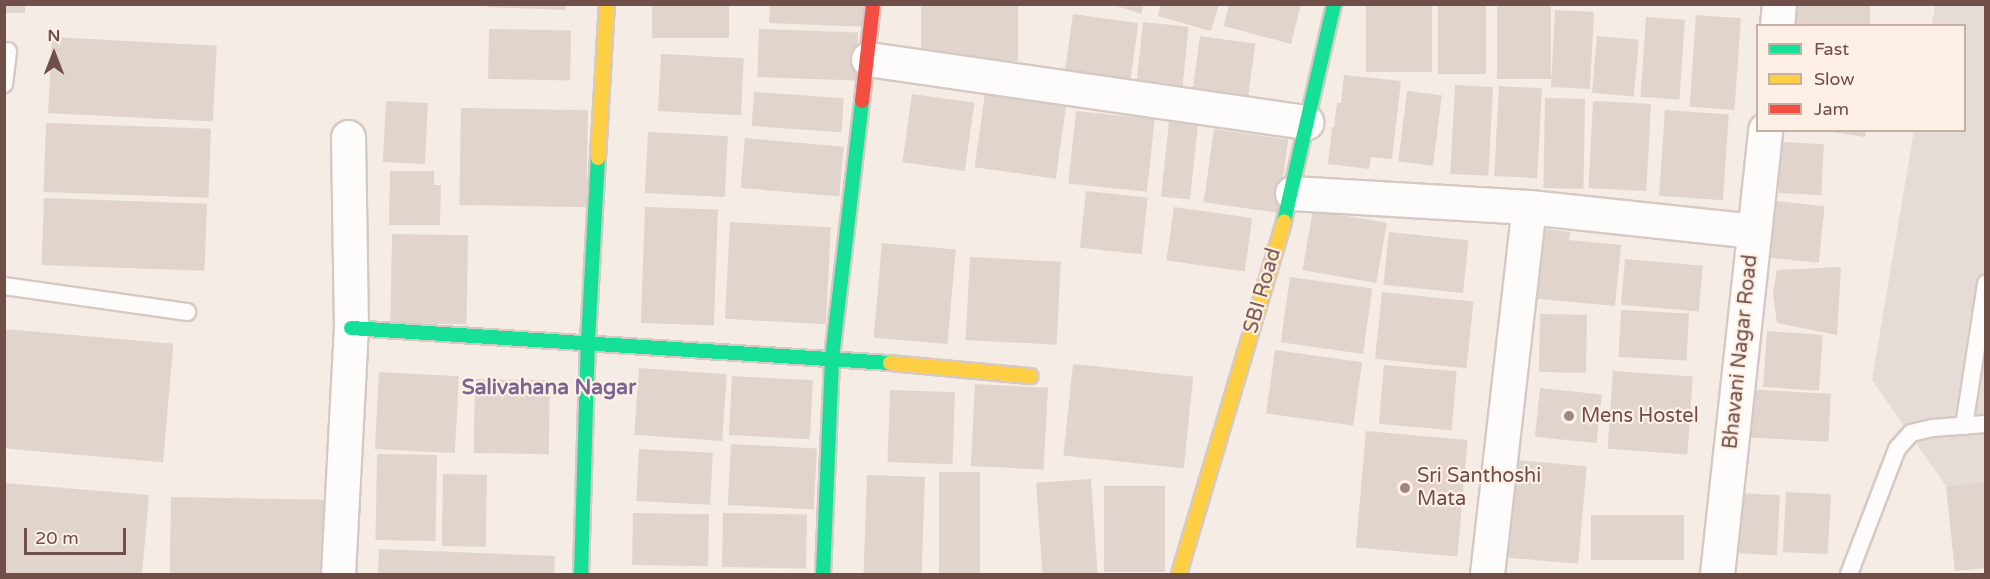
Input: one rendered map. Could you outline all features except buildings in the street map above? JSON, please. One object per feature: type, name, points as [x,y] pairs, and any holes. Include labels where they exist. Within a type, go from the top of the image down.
[{"type":"street","points":[[581,574],[588,341],[607,4]]},
{"type":"street","points":[[823,574],[832,357],[873,4]]},
{"type":"street","name":"SBI Road","points":[[1179,574],[1292,193],[1334,4]]},
{"type":"street","points":[[1777,24],[1779,4]]},
{"type":"street","points":[[868,59],[1307,122]]},
{"type":"street","name":"Bhavani Nagar Road","points":[[1717,574],[1766,132]]},
{"type":"street","points":[[338,574],[351,328],[348,137]]},
{"type":"street","points":[[1292,193],[1529,207],[1754,231]]},
{"type":"street","points":[[1487,574],[1529,207]]},
{"type":"street","points":[[351,328],[832,357],[1030,376]]},
{"type":"lane","points":[[4,84],[8,51]]},
{"type":"lane","points":[[1964,426],[1986,284]]},
{"type":"lane","points":[[4,286],[187,312]]},
{"type":"lane","points":[[1849,574],[1897,449],[1911,433],[1986,424]]},
{"type":"shaded area","points":[[1935,5],[1985,5],[1985,518],[1970,520],[1872,380],[1914,132],[1966,132],[1966,24],[1932,24]]},
{"type":"traffic: fast","points":[[1284,221],[1334,4]]},
{"type":"traffic: fast","points":[[823,574],[832,357],[862,101]]},
{"type":"traffic: fast","points":[[581,574],[588,341],[598,158]]},
{"type":"traffic: fast","points":[[351,328],[890,363]]},
{"type":"traffic: slow","points":[[598,158],[607,4]]},
{"type":"traffic: slow","points":[[1179,574],[1284,221]]},
{"type":"traffic: slow","points":[[890,363],[1030,376]]},
{"type":"traffic: jam","points":[[862,101],[873,4]]},
{"type":"place","name":"Mens Hostel","points":[[1569,416]]},
{"type":"place","name":"Sri Santhoshi Mata","points":[[1405,488]]},
{"type":"district","name":"Salivahana Nagar","points":[[549,388]]}]
